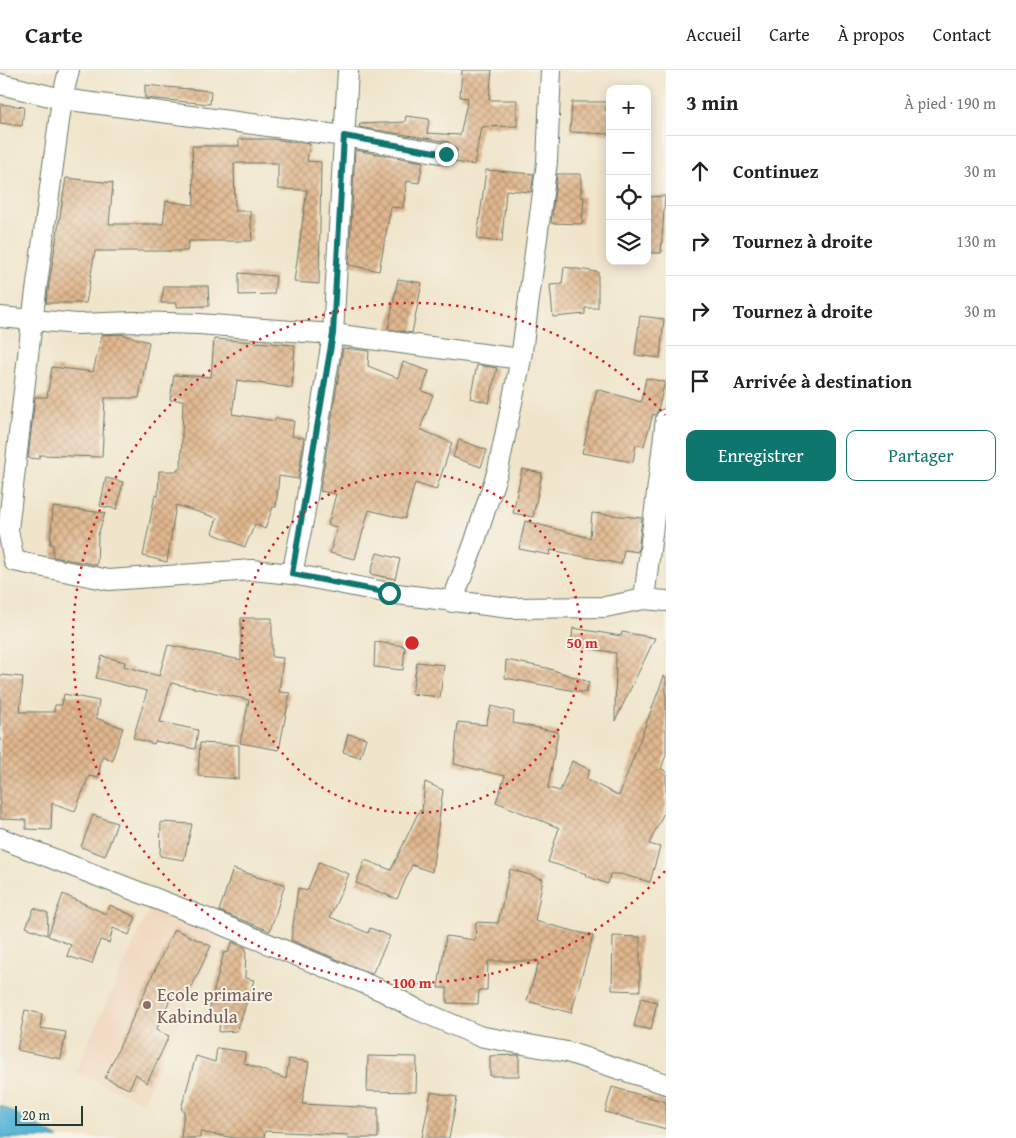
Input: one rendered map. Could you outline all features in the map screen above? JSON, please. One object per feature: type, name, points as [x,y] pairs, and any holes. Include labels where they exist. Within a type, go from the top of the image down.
[{"type":"street","points":[[69,70],[62,99],[32,321],[8,530],[7,561],[109,580],[252,570],[292,574],[389,593],[510,608],[605,607],[644,599],[666,601]]},
{"type":"street","points":[[292,574],[305,507],[333,334],[348,70]]},
{"type":"street","points":[[452,602],[474,544],[498,470],[521,359],[547,162],[551,70]]},
{"type":"street","points":[[0,84],[62,99],[344,136],[446,154]]},
{"type":"street","points":[[0,317],[77,324],[134,322],[199,324],[333,334],[521,359]]},
{"type":"street","points":[[644,599],[666,419]]},
{"type":"street","points":[[0,838],[191,912],[383,991],[414,1008],[478,1036],[513,1044],[567,1052],[666,1084]]},
{"type":"shaded area","name":"Ecole primaire Kabindula","points":[[150,908],[218,938],[143,1102],[75,1072]]},
{"type":"water","points":[[0,1105],[59,1138],[0,1138]]},
{"type":"building","points":[[462,70],[492,70],[489,100],[517,100],[517,126],[481,127],[474,165],[455,162],[457,150],[449,142],[359,127],[360,124],[405,122],[406,116],[429,119],[427,133],[460,135],[468,98],[460,97]]},
{"type":"building","points":[[145,85],[211,91],[210,104],[145,98]]},
{"type":"building","points":[[572,102],[606,102],[606,134],[570,132]]},
{"type":"building","points":[[0,104],[24,107],[22,126],[0,123]]},
{"type":"building","points":[[239,139],[272,139],[310,144],[307,161],[321,162],[319,284],[294,282],[307,190],[278,189],[278,163],[234,163],[235,211],[250,211],[252,241],[189,241],[187,251],[95,251],[86,303],[46,303],[66,178],[113,183],[109,224],[163,224],[166,201],[194,205],[192,146],[239,146]]},
{"type":"building","points":[[355,150],[423,162],[419,183],[407,181],[403,208],[391,207],[379,271],[349,265]]},
{"type":"building","points":[[486,170],[534,174],[531,192],[506,190],[502,242],[477,239]]},
{"type":"building","points":[[557,174],[581,174],[581,197],[584,197],[582,224],[551,223]]},
{"type":"building","points":[[665,196],[661,253],[651,253],[651,197]]},
{"type":"building","points":[[564,267],[598,272],[598,308],[585,308],[585,314],[553,317],[550,285],[562,284]]},
{"type":"building","points":[[239,273],[276,276],[274,294],[239,295]]},
{"type":"building","points":[[398,279],[422,283],[412,333],[388,329]]},
{"type":"building","points":[[164,286],[208,286],[209,306],[177,307],[177,303],[161,303]]},
{"type":"building","points":[[640,316],[664,319],[660,358],[635,355]]},
{"type":"building","points":[[120,334],[149,342],[139,398],[105,398],[102,457],[40,455],[39,459],[28,458],[35,397],[47,397],[52,367],[93,372],[102,335]]},
{"type":"building","points":[[214,339],[295,345],[292,388],[237,380],[232,414],[275,421],[275,418],[294,421],[292,436],[304,438],[298,479],[279,476],[276,507],[273,507],[265,529],[255,524],[245,547],[212,533],[217,518],[176,505],[167,562],[143,556],[155,495],[158,496],[159,471],[178,471],[178,468],[181,468],[183,400],[170,400],[174,375],[211,377]]},
{"type":"building","points":[[343,348],[369,351],[368,366],[398,378],[403,362],[429,371],[422,391],[433,395],[420,429],[452,443],[436,490],[415,483],[405,519],[369,510],[355,559],[330,553],[337,527],[328,525],[336,494],[320,491]]},
{"type":"building","points":[[477,365],[497,368],[489,403],[470,398]]},
{"type":"building","points":[[646,378],[665,382],[658,410],[655,415],[653,414],[644,446],[636,444],[633,462],[582,453],[597,389],[641,402]]},
{"type":"building","points":[[459,440],[487,450],[481,467],[453,457]]},
{"type":"building","points":[[522,469],[542,473],[533,517],[513,513]]},
{"type":"building","points":[[106,478],[123,482],[117,509],[100,506]]},
{"type":"building","points":[[53,507],[105,513],[98,535],[97,565],[53,557],[53,544],[50,544]]},
{"type":"building","points":[[592,513],[642,518],[638,552],[624,550],[621,564],[551,550],[550,555],[519,549],[525,521],[590,538]]},
{"type":"building","points":[[377,553],[400,559],[395,579],[370,574]]},
{"type":"building","points":[[241,618],[272,618],[272,657],[283,658],[279,692],[290,693],[279,750],[240,743],[249,700],[171,683],[160,722],[198,730],[195,749],[155,741],[154,744],[133,738],[147,691],[96,678],[102,656],[125,662],[124,666],[159,676],[168,645],[241,660]]},
{"type":"building","points":[[573,628],[621,636],[622,632],[655,638],[615,721],[616,653],[571,645]]},
{"type":"building","points":[[375,642],[405,646],[403,670],[374,667]]},
{"type":"building","points":[[506,660],[547,668],[589,682],[586,693],[505,678]]},
{"type":"building","points":[[417,662],[444,665],[440,697],[412,694]]},
{"type":"building","points":[[0,675],[23,677],[20,712],[54,712],[55,705],[62,705],[64,694],[99,701],[96,718],[123,728],[112,760],[102,756],[98,778],[89,776],[75,811],[52,803],[51,830],[26,829],[26,820],[0,819]]},
{"type":"building","points":[[664,676],[666,677],[666,755],[661,769],[666,771],[666,808],[649,844],[660,847],[650,882],[620,874],[610,874],[608,884],[586,876],[587,874],[548,862],[559,828],[496,802],[505,776],[454,764],[458,722],[486,725],[491,706],[514,712],[513,723],[558,732],[548,788],[560,791],[572,761],[590,770],[586,779],[619,796]]},
{"type":"building","points":[[348,734],[366,738],[360,757],[343,752]]},
{"type":"building","points":[[200,743],[239,745],[239,779],[198,776]]},
{"type":"building","points":[[425,782],[443,790],[432,872],[412,865],[397,899],[356,883],[365,860],[391,870],[419,811],[422,811]]},
{"type":"building","points":[[93,815],[117,823],[105,856],[81,847]]},
{"type":"building","points":[[161,822],[192,824],[184,860],[160,856]]},
{"type":"building","points":[[319,862],[349,874],[330,917],[368,933],[370,928],[390,936],[372,974],[291,940],[298,888],[307,891]]},
{"type":"building","points":[[233,869],[285,884],[270,931],[219,911]]},
{"type":"building","points":[[510,869],[543,879],[535,921],[593,936],[571,1013],[527,1001],[539,961],[488,961],[487,990],[479,990],[478,1004],[447,1003],[447,988],[438,988],[446,936],[475,940],[476,922],[498,923]]},
{"type":"building","points":[[63,894],[106,914],[110,905],[136,917],[129,935],[113,928],[109,943],[100,940],[92,964],[67,956],[71,945],[48,936]]},
{"type":"building","points":[[34,908],[48,913],[47,935],[26,927]]},
{"type":"building","points":[[174,929],[211,946],[187,997],[174,991],[156,1030],[169,1036],[147,1083],[136,1074],[129,1089],[105,1078]]},
{"type":"building","points":[[613,936],[640,937],[640,991],[612,990]]},
{"type":"building","points":[[232,942],[246,948],[245,978],[254,980],[237,1031],[219,1032],[220,1018],[208,1013],[224,952],[228,953]]},
{"type":"building","points":[[641,998],[657,1002],[651,1030],[634,1026]]},
{"type":"building","points":[[25,1010],[42,1014],[40,1028],[66,1032],[61,1059],[17,1050]]},
{"type":"building","points":[[217,1048],[245,1052],[244,1063],[286,1079],[289,1059],[309,1062],[302,1104],[378,1108],[378,1138],[348,1138],[348,1135],[265,1131],[264,1138],[235,1138],[200,1132],[200,1138],[181,1138],[184,1111],[181,1109],[196,1056],[215,1062]]},
{"type":"building","points":[[519,1055],[519,1076],[490,1076],[490,1056]]},
{"type":"building","points":[[368,1056],[417,1057],[416,1092],[367,1091]]},
{"type":"building","points":[[612,1087],[666,1102],[666,1129],[605,1112]]},
{"type":"building","points":[[431,1092],[457,1097],[449,1138],[422,1138]]},
{"type":"place","name":"Ecole primaire Kabindula","points":[[147,1005]]},
{"type":"route","points":[[389,593],[292,574],[304,516],[333,334],[344,136],[446,154]]}]
